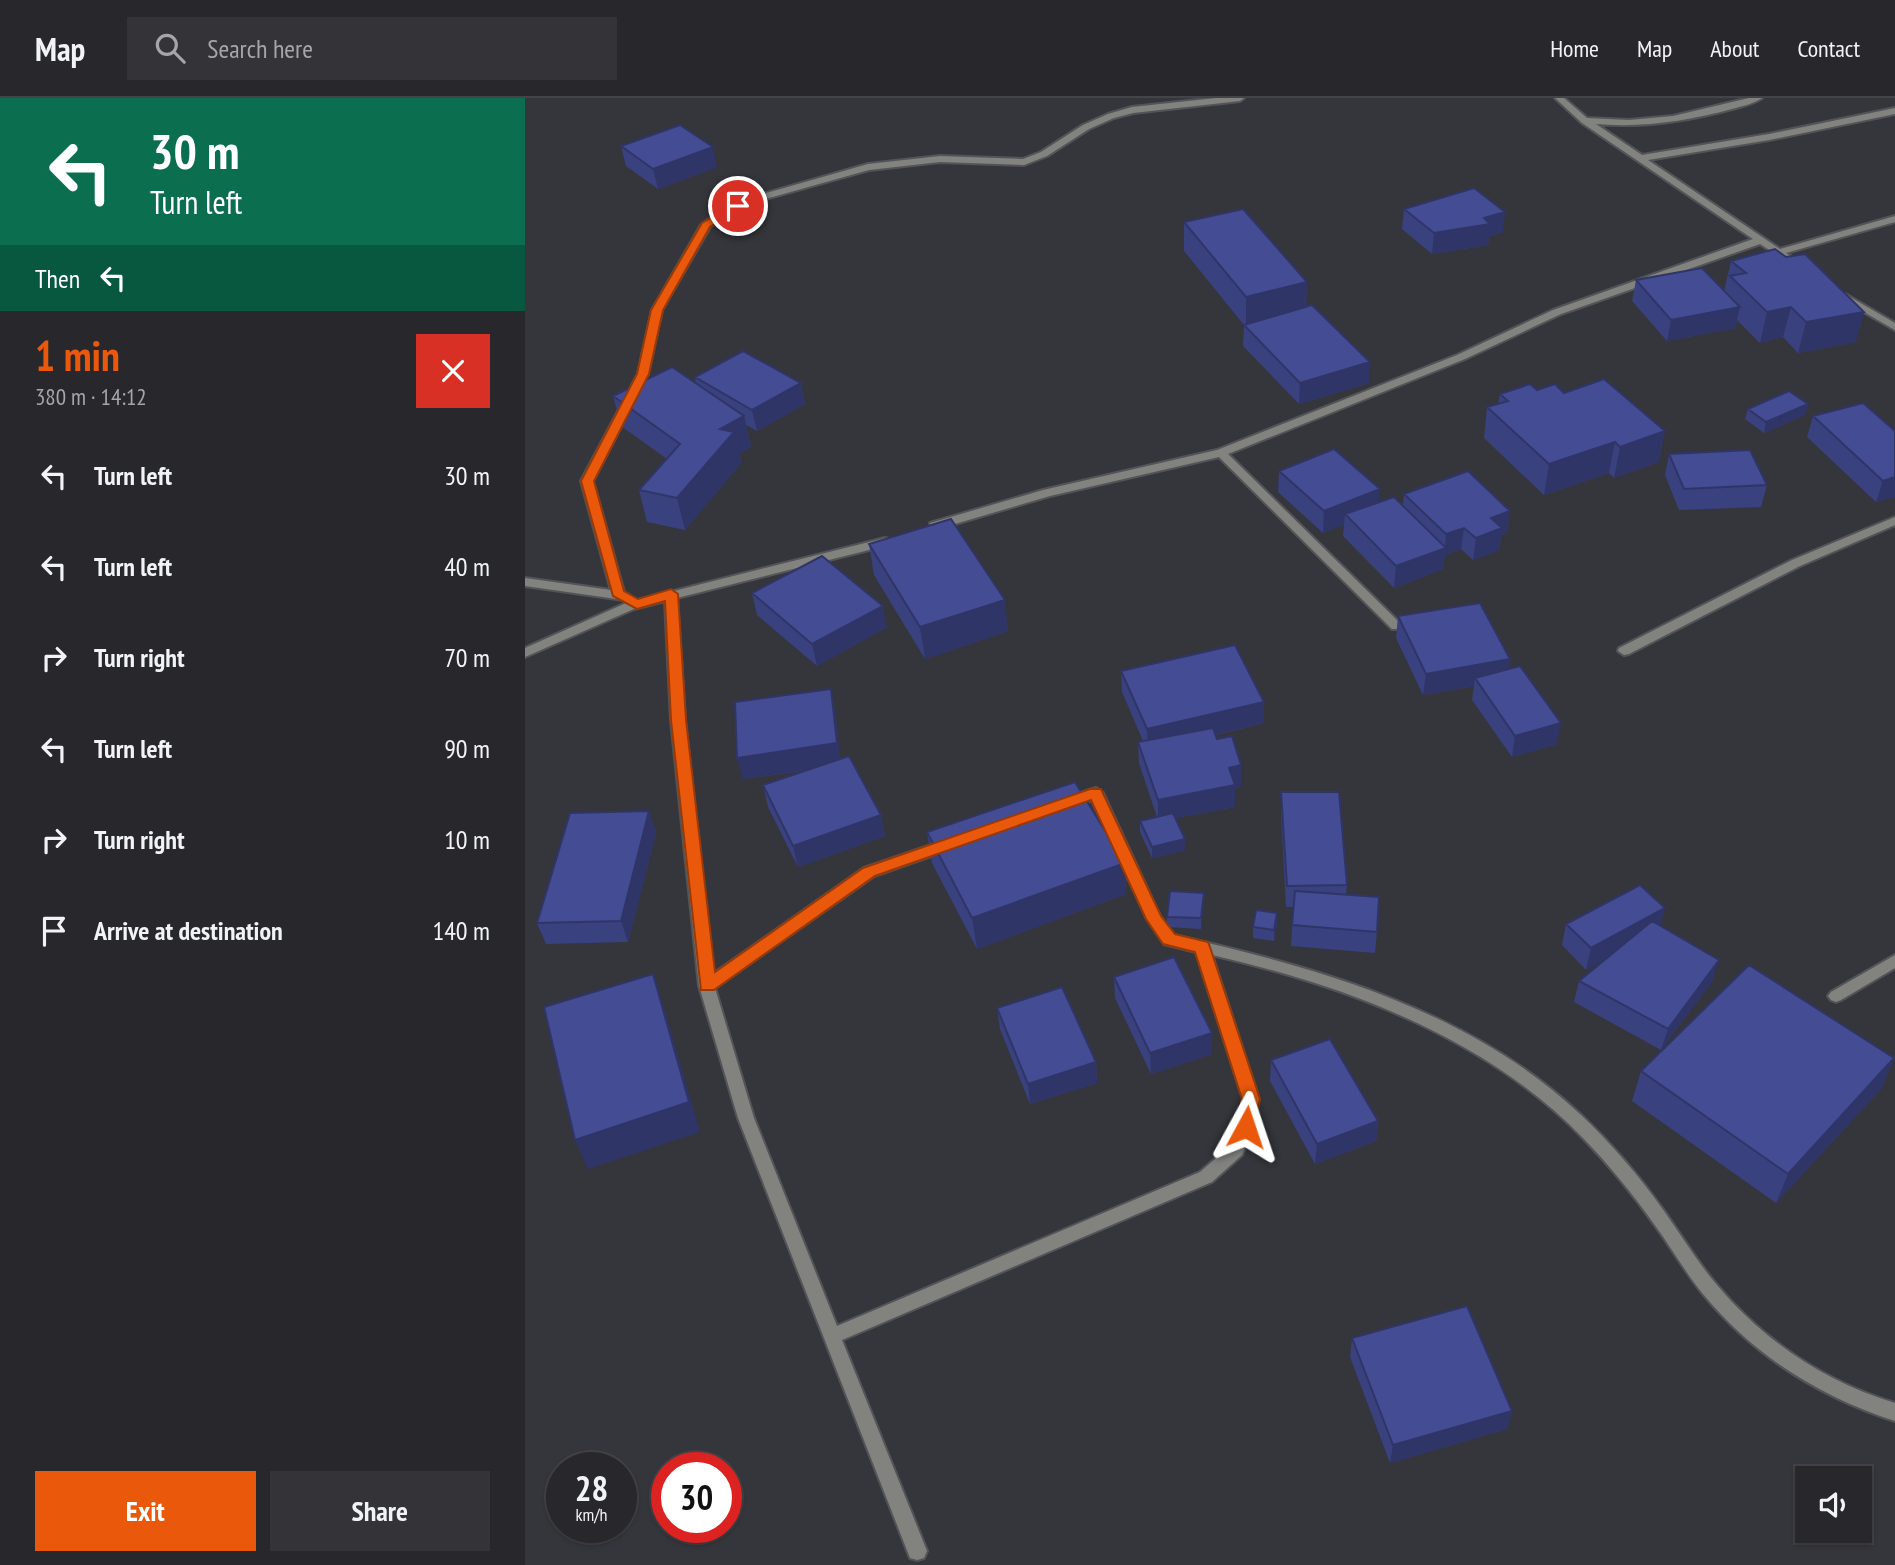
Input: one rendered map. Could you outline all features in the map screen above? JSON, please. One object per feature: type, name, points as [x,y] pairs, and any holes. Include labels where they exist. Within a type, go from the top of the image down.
[{"type":"street","points":[[618,593],[587,481],[643,374],[657,310],[706,225],[724,212],[752,200],[868,167],[940,159],[1024,162],[1044,154],[1086,127],[1111,116],[1132,110],[1240,98]]},
{"type":"street","points":[[1559,98],[1585,121],[1808,272]]},
{"type":"street","points":[[1585,121],[1609,124],[1640,122],[1699,113],[1758,98]]},
{"type":"street","points":[[1641,158],[1769,137],[1895,111]]},
{"type":"street","points":[[1779,252],[1895,219]]},
{"type":"street","points":[[921,531],[1047,493],[1221,453],[1461,358],[1557,312],[1761,240]]},
{"type":"street","points":[[1832,288],[1895,327]]},
{"type":"street","points":[[1221,453],[1395,626]]},
{"type":"street","points":[[1624,651],[1796,563],[1895,521]]},
{"type":"street","points":[[525,653],[637,604],[894,539]]},
{"type":"street","points":[[525,582],[618,593],[637,604]]},
{"type":"street","points":[[671,594],[678,720],[708,986],[745,1118],[917,1551]]},
{"type":"street","points":[[1045,811],[1096,793],[1154,919],[1169,940],[1241,955],[1383,998],[1484,1050],[1546,1094],[1611,1157],[1652,1208],[1711,1291],[1760,1341],[1821,1381],[1895,1412]]},
{"type":"street","points":[[708,986],[869,872],[957,841]]},
{"type":"street","points":[[832,1336],[1206,1177],[1236,1150],[1246,1127],[1251,1099],[1202,947]]},
{"type":"street","points":[[1836,996],[1895,961]]},
{"type":"building","points":[[680,125],[713,147],[653,169],[621,146]]},
{"type":"building","points":[[1474,188],[1505,212],[1484,218],[1490,224],[1434,233],[1404,209]]},
{"type":"building","points":[[1243,209],[1307,282],[1246,297],[1184,222]]},
{"type":"building","points":[[1775,249],[1786,257],[1805,254],[1864,312],[1806,322],[1791,307],[1767,312],[1730,276],[1746,273],[1731,261]]},
{"type":"building","points":[[1702,268],[1740,307],[1671,320],[1636,280]]},
{"type":"building","points":[[1312,305],[1370,362],[1300,383],[1244,325]]},
{"type":"building","points":[[743,351],[801,383],[752,410],[695,377]]},
{"type":"building","points":[[672,367],[744,416],[720,429],[734,432],[677,498],[639,490],[680,444],[613,396]]},
{"type":"building","points":[[1604,379],[1665,431],[1620,447],[1615,442],[1549,464],[1487,407],[1508,401],[1500,394],[1530,384],[1537,390],[1555,384],[1564,393]]},
{"type":"building","points":[[1789,391],[1808,404],[1766,422],[1748,409]]},
{"type":"building","points":[[1863,403],[1895,431],[1895,477],[1883,481],[1813,416]]},
{"type":"building","points":[[1334,449],[1380,489],[1324,511],[1279,471]]},
{"type":"building","points":[[1750,450],[1767,485],[1684,489],[1669,454]]},
{"type":"building","points":[[1468,471],[1510,511],[1491,518],[1502,528],[1476,538],[1464,528],[1446,534],[1404,494]]},
{"type":"building","points":[[1394,497],[1446,548],[1396,566],[1345,514]]},
{"type":"building","points":[[951,519],[1005,600],[920,627],[869,544]]},
{"type":"building","points":[[822,556],[883,606],[812,644],[752,593]]},
{"type":"building","points":[[1480,603],[1510,659],[1426,674],[1398,616]]},
{"type":"building","points":[[1235,645],[1264,702],[1147,729],[1121,671]]},
{"type":"building","points":[[1520,666],[1561,723],[1515,736],[1475,678]]},
{"type":"building","points":[[831,689],[837,743],[737,758],[735,702]]},
{"type":"building","points":[[1213,728],[1217,739],[1232,736],[1241,765],[1229,768],[1235,785],[1158,800],[1138,742]]},
{"type":"building","points":[[849,756],[881,815],[793,846],[763,785]]},
{"type":"building","points":[[1075,782],[1125,863],[972,918],[927,832]]},
{"type":"building","points":[[1281,792],[1339,792],[1347,885],[1287,886]]},
{"type":"building","points":[[649,811],[621,921],[537,923],[570,813]]},
{"type":"building","points":[[1173,813],[1185,839],[1152,847],[1140,821]]},
{"type":"building","points":[[1640,885],[1665,908],[1591,948],[1566,924]]},
{"type":"building","points":[[1170,891],[1204,893],[1201,918],[1167,917]]},
{"type":"building","points":[[1295,891],[1379,897],[1377,932],[1292,925]]},
{"type":"building","points":[[1256,910],[1277,913],[1274,930],[1253,927]]},
{"type":"building","points":[[1652,921],[1719,960],[1668,1029],[1579,981]]},
{"type":"building","points":[[1174,957],[1212,1033],[1150,1053],[1114,977]]},
{"type":"building","points":[[1749,965],[1894,1058],[1788,1174],[1641,1071]]},
{"type":"building","points":[[653,974],[689,1102],[575,1140],[544,1007]]},
{"type":"building","points":[[1062,987],[1096,1062],[1028,1084],[997,1008]]},
{"type":"building","points":[[1330,1039],[1378,1121],[1317,1144],[1271,1060]]},
{"type":"building","points":[[1467,1306],[1512,1411],[1393,1445],[1352,1338]]},
{"type":"route","points":[[738,206],[706,225],[657,310],[643,374],[587,481],[618,593],[637,604],[671,594],[678,720],[708,986],[869,872],[1096,793],[1154,919],[1169,940],[1202,947],[1251,1099],[1246,1127]]}]
